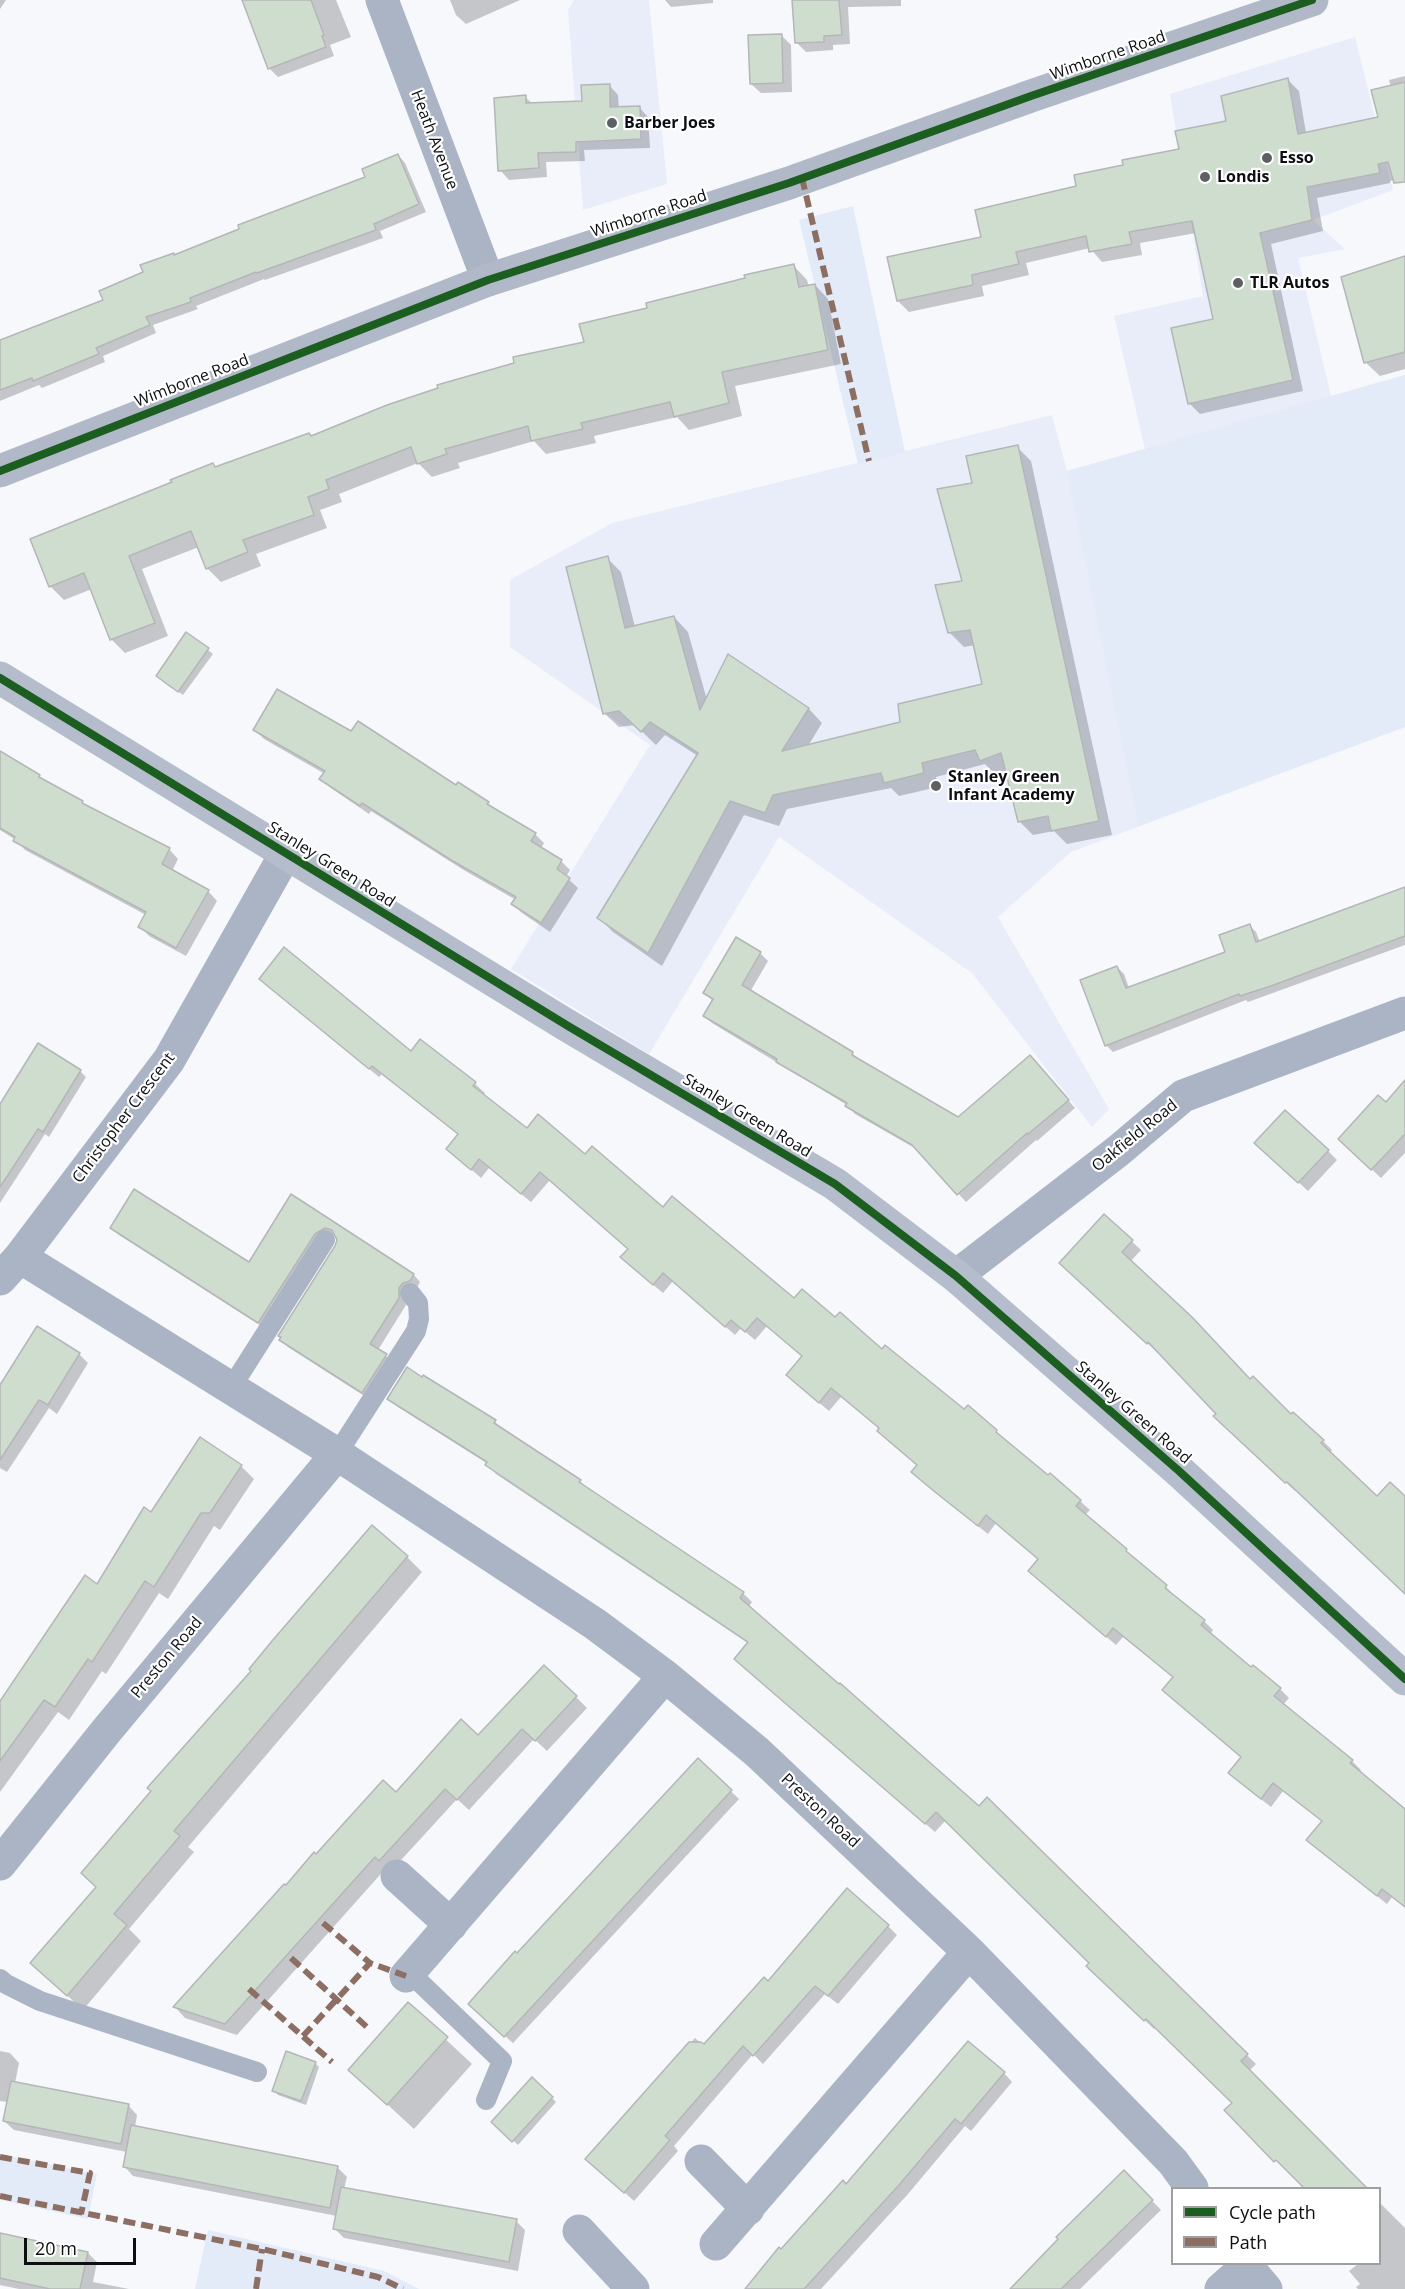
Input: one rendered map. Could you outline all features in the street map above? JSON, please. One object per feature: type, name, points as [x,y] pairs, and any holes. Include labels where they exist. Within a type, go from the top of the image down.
[{"type":"highway","name":"Wimborne Road","points":[[0,471],[488,280],[789,183],[1031,96],[1312,0]]},
{"type":"street","name":"Heath Avenue","points":[[382,0],[488,280]]},
{"type":"street","name":"Stanley Green Road","points":[[0,678],[568,1026],[835,1184],[956,1276],[1179,1471],[1405,1679]]},
{"type":"street","name":"Christopher Crescent","points":[[10,1268],[169,1060],[286,852]]},
{"type":"street","name":"Oakfield Road","points":[[956,1276],[1118,1151],[1183,1096],[1405,1013]]},
{"type":"street","name":"Preston Road","points":[[10,1268],[231,1388],[337,1454],[595,1624],[665,1676],[757,1752],[969,1952],[1173,2162],[1191,2187]]},
{"type":"street","name":"Preston Road","points":[[0,1864],[107,1730],[337,1454]]},
{"type":"street","points":[[407,1974],[665,1676]]},
{"type":"street","points":[[397,1876],[451,1925]]},
{"type":"street","points":[[716,2244],[969,1952]]},
{"type":"street","points":[[701,2161],[748,2209]]},
{"type":"street","points":[[579,2231],[633,2289]]},
{"type":"street","points":[[1221,2289],[1252,2273]]},
{"type":"lane","points":[[231,1388],[325,1240]]},
{"type":"lane","points":[[337,1454],[416,1331],[419,1319],[418,1303],[411,1293]]},
{"type":"lane","points":[[407,1974],[502,2061],[486,2100]]},
{"type":"lane","points":[[0,1979],[40,2001],[257,2072]]},
{"type":"shaded area","points":[[574,0],[649,0],[667,184],[583,210],[568,10]]},
{"type":"shaded area","name":"Stanley Green Infant Academy","points":[[1355,37],[1393,190],[1313,220],[1345,249],[1298,258],[1331,396],[1405,375],[1405,727],[1071,852],[998,917],[1109,1109],[1092,1127],[972,973],[779,837],[649,1054],[511,969],[650,745],[510,647],[510,580],[612,523],[1052,415],[1067,471],[1145,449],[1114,316],[1203,296],[1170,94]]},
{"type":"shaded area","points":[[853,206],[905,452],[858,464],[799,220]]},
{"type":"shaded area","points":[[1405,375],[1405,727],[1139,826],[1067,471]]},
{"type":"shaded area","points":[[0,2154],[97,2174],[88,2219],[0,2200]]},
{"type":"shaded area","points":[[208,2230],[384,2271],[419,2289],[195,2289]]},
{"type":"building","points":[[242,0],[311,0],[326,47],[268,69]]},
{"type":"building","points":[[792,0],[839,0],[842,35],[824,36],[824,42],[795,43]]},
{"type":"building","points":[[782,34],[783,83],[750,84],[748,35]]},
{"type":"building","points":[[1288,78],[1298,134],[1378,117],[1371,90],[1405,82],[1405,182],[1394,183],[1388,162],[1378,164],[1380,173],[1307,187],[1312,220],[1260,233],[1293,380],[1188,404],[1171,328],[1213,319],[1192,221],[1129,232],[1132,244],[1089,252],[1086,236],[1016,252],[1019,264],[972,275],[973,285],[897,301],[887,257],[981,237],[975,210],[1076,186],[1074,175],[1123,165],[1122,160],[1179,149],[1175,131],[1226,121],[1221,96]]},
{"type":"building","points":[[610,84],[610,107],[640,106],[641,139],[576,142],[576,152],[538,153],[539,168],[498,171],[494,98],[526,95],[526,103],[582,101],[581,85]]},
{"type":"building","points":[[398,154],[419,204],[374,224],[376,230],[190,298],[191,302],[146,317],[150,325],[96,348],[99,354],[33,381],[32,378],[0,390],[0,340],[103,300],[99,291],[143,272],[140,265],[174,253],[174,255],[239,229],[238,225],[365,177],[362,169]]},
{"type":"building","points":[[1405,256],[1405,352],[1364,363],[1341,277]]},
{"type":"building","points":[[794,264],[799,287],[815,284],[828,350],[722,372],[729,403],[674,417],[670,402],[581,423],[583,429],[531,441],[528,426],[445,449],[447,454],[417,464],[411,447],[326,480],[329,489],[308,497],[314,515],[243,540],[248,552],[206,569],[191,531],[129,556],[155,623],[110,640],[84,573],[49,587],[30,539],[172,482],[170,480],[213,463],[215,467],[309,433],[311,436],[387,405],[438,388],[437,385],[514,363],[513,357],[584,342],[579,324],[647,308],[646,303],[745,278],[744,275]]},
{"type":"building","points":[[1018,445],[1099,821],[1051,831],[1048,816],[1018,822],[1001,753],[980,761],[975,750],[922,763],[924,773],[884,783],[881,773],[773,795],[765,813],[730,801],[648,953],[597,918],[698,753],[650,722],[641,732],[619,711],[603,714],[566,567],[608,556],[625,628],[674,616],[700,710],[728,654],[809,708],[782,751],[900,722],[898,704],[982,684],[970,630],[948,633],[935,585],[962,581],[937,489],[972,483],[966,456]]},
{"type":"building","points":[[186,632],[209,648],[178,692],[156,676]]},
{"type":"building","points":[[277,689],[351,731],[358,721],[456,785],[458,782],[489,802],[487,804],[536,833],[531,841],[562,860],[557,869],[570,878],[541,923],[511,904],[516,897],[451,860],[362,803],[360,806],[319,779],[325,771],[253,730]]},
{"type":"building","points":[[0,751],[40,775],[39,777],[83,801],[82,803],[170,848],[162,864],[209,890],[176,948],[138,927],[146,912],[13,841],[15,837],[0,828]]},
{"type":"building","points":[[1405,887],[1405,936],[1271,986],[1240,996],[1239,994],[1105,1046],[1080,980],[1117,966],[1126,988],[1225,952],[1219,935],[1250,924],[1256,942]]},
{"type":"building","points":[[736,937],[761,952],[742,985],[853,1052],[852,1055],[958,1117],[1030,1055],[1069,1100],[1027,1133],[957,1195],[912,1145],[845,1106],[847,1103],[776,1062],[777,1059],[703,1016],[713,999],[703,993]]},
{"type":"building","points":[[284,947],[411,1051],[420,1039],[476,1082],[473,1086],[527,1128],[538,1114],[585,1154],[592,1146],[663,1207],[672,1196],[794,1298],[802,1289],[835,1317],[840,1312],[882,1349],[885,1345],[964,1409],[968,1405],[997,1430],[996,1432],[1048,1475],[1050,1473],[1081,1500],[1076,1506],[1167,1585],[1165,1588],[1205,1620],[1201,1625],[1251,1667],[1253,1665],[1281,1688],[1274,1696],[1353,1760],[1350,1763],[1405,1809],[1405,1907],[1382,1889],[1377,1896],[1306,1840],[1322,1821],[1273,1783],[1261,1799],[1228,1773],[1241,1757],[1162,1690],[1173,1677],[1113,1628],[1106,1637],[1028,1571],[1038,1559],[986,1515],[978,1526],[935,1492],[911,1472],[917,1465],[877,1431],[879,1428],[831,1388],[819,1403],[786,1375],[802,1356],[757,1318],[745,1332],[731,1320],[725,1327],[663,1273],[653,1285],[620,1257],[628,1249],[540,1172],[521,1194],[479,1159],[471,1170],[446,1149],[458,1134],[372,1066],[369,1069],[259,979]]},
{"type":"building","points":[[38,1043],[81,1070],[43,1132],[38,1129],[0,1187],[0,1104]]},
{"type":"building","points":[[1405,1080],[1405,1134],[1371,1170],[1338,1139],[1378,1095],[1386,1102]]},
{"type":"building","points":[[1285,1110],[1329,1150],[1298,1183],[1254,1143]]},
{"type":"building","points":[[134,1189],[249,1262],[291,1194],[414,1274],[410,1281],[403,1283],[399,1288],[399,1298],[370,1344],[387,1354],[362,1393],[279,1340],[281,1337],[278,1336],[335,1246],[337,1240],[332,1230],[325,1228],[315,1234],[258,1323],[110,1228]]},
{"type":"building","points":[[1104,1214],[1133,1240],[1122,1252],[1192,1317],[1250,1379],[1253,1376],[1291,1414],[1293,1412],[1324,1440],[1321,1443],[1377,1496],[1390,1482],[1405,1496],[1405,1594],[1287,1482],[1285,1483],[1213,1416],[1216,1414],[1148,1342],[1147,1344],[1059,1263]]},
{"type":"building","points":[[37,1326],[80,1353],[48,1405],[39,1400],[0,1460],[0,1385]]},
{"type":"building","points":[[407,1367],[422,1377],[423,1375],[496,1420],[494,1423],[581,1480],[579,1482],[744,1592],[740,1598],[979,1806],[987,1797],[1248,2054],[1241,2061],[1366,2187],[1303,2187],[1276,2160],[1274,2162],[1224,2110],[1232,2103],[1146,2019],[1144,2021],[1086,1966],[1089,1963],[936,1812],[925,1824],[734,1659],[748,1642],[485,1465],[487,1462],[387,1399]]},
{"type":"building","points":[[200,1437],[242,1465],[210,1513],[201,1513],[154,1587],[145,1581],[92,1662],[88,1659],[55,1707],[44,1700],[0,1761],[0,1701],[85,1575],[97,1584],[144,1507],[151,1512]]},
{"type":"building","points":[[372,1525],[408,1556],[174,1831],[180,1836],[114,1914],[127,1925],[67,1996],[30,1963],[96,1887],[81,1873],[151,1791],[147,1788],[251,1671],[249,1669],[272,1641]]},
{"type":"building","points":[[544,1665],[577,1696],[535,1741],[522,1729],[457,1800],[445,1789],[379,1861],[375,1857],[225,2024],[173,2007],[284,1884],[286,1885],[314,1852],[316,1854],[383,1780],[396,1792],[461,1719],[478,1735]]},
{"type":"building","points":[[698,1758],[732,1790],[504,2037],[468,2004],[515,1951],[517,1953]]},
{"type":"building","points":[[847,1888],[889,1925],[828,1996],[815,1986],[753,2056],[743,2046],[665,2136],[670,2140],[624,2193],[585,2159],[689,2042],[704,2044],[764,1977],[768,1981]]},
{"type":"building","points":[[408,2002],[448,2037],[387,2105],[348,2070]]},
{"type":"building","points":[[968,2041],[1005,2072],[961,2124],[955,2119],[899,2185],[804,2289],[745,2289],[779,2247],[781,2249],[843,2180],[846,2184]]},
{"type":"building","points":[[286,2051],[316,2062],[301,2101],[272,2091]]},
{"type":"building","points":[[532,2077],[553,2097],[512,2142],[491,2122]]},
{"type":"building","points":[[11,2081],[129,2104],[121,2144],[3,2121]]},
{"type":"building","points":[[131,2125],[338,2166],[330,2208],[123,2167]]},
{"type":"building","points":[[1124,2170],[1153,2200],[1061,2289],[1010,2289],[1058,2239],[1056,2237]]},
{"type":"building","points":[[341,2187],[517,2219],[509,2262],[333,2229]]},
{"type":"building","points":[[0,2233],[88,2252],[80,2289],[50,2289],[0,2278]]},
{"type":"marked path","points":[[802,178],[869,461]]},
{"type":"marked path","points":[[323,1923],[370,1963]]},
{"type":"marked path","points":[[291,1958],[368,2028]]},
{"type":"marked path","points":[[303,2036],[370,1963],[406,1976]]},
{"type":"marked path","points":[[249,1989],[332,2062]]},
{"type":"marked path","points":[[0,2157],[90,2173],[81,2214]]},
{"type":"marked path","points":[[0,2196],[262,2249],[378,2277],[403,2289]]},
{"type":"marked path","points":[[256,2289],[262,2249]]},
{"type":"cycle path","points":[[0,471],[488,280],[789,183],[1031,96],[1312,0]]},
{"type":"cycle path","points":[[0,678],[568,1026],[835,1184],[956,1276],[1179,1471],[1405,1679]]},
{"type":"place","name":"Barber Joes","points":[[612,123]]},
{"type":"place","name":"Esso","points":[[1267,158]]},
{"type":"place","name":"Londis","points":[[1205,177]]},
{"type":"place","name":"TLR Autos","points":[[1238,283]]},
{"type":"place","name":"Stanley Green Infant Academy","points":[[936,786]]}]
